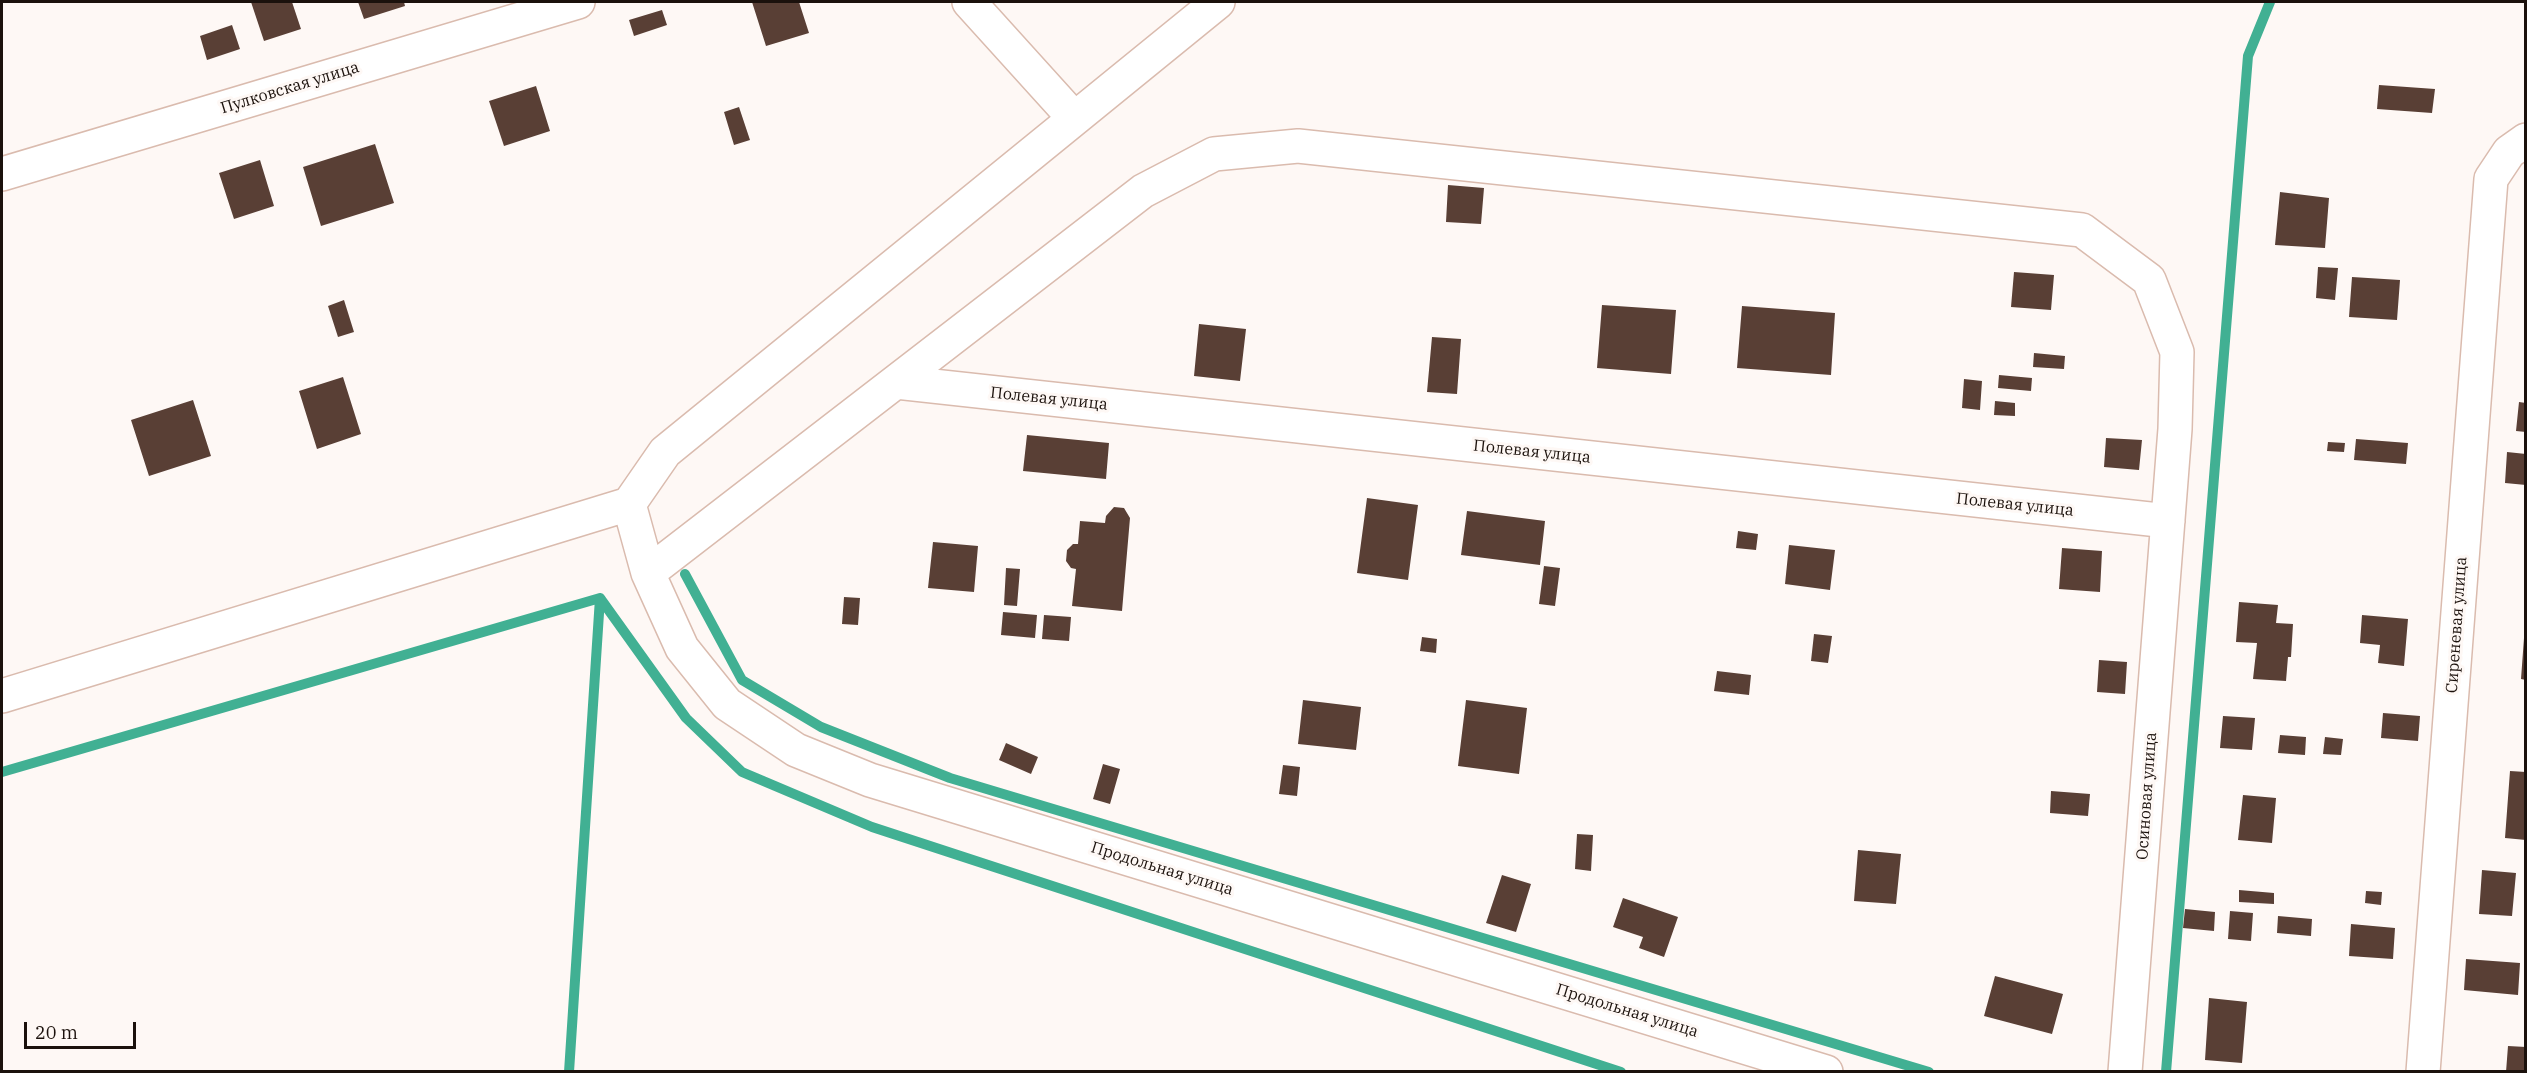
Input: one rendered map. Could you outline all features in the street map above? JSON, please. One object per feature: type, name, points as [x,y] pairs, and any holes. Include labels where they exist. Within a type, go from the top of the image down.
[{"type":"street","name":"Пулковская улица","points":[[2,174],[578,2]]},
{"type":"street","points":[[969,2],[1074,118]]},
{"type":"street","points":[[2,696],[629,504],[665,452],[1218,2]]},
{"type":"street","name":"Сиреневая улица","points":[[2423,1071],[2491,179],[2509,152],[2526,140]]},
{"type":"street","name":"Осиновая улица","points":[[648,573],[1143,191],[1214,154],[1298,146],[2082,230],[2149,280],[2177,352],[2175,429],[2126,1071]]},
{"type":"street","name":"Полевая улица","points":[[896,382],[2168,521]]},
{"type":"street","name":"Продольная улица","points":[[629,504],[648,573],[682,648],[727,704],[796,750],[870,780],[1826,1071]]},
{"type":"building","points":[[251,2],[292,2],[301,29],[264,41]]},
{"type":"building","points":[[358,2],[404,2],[405,6],[364,19]]},
{"type":"building","points":[[752,2],[799,2],[809,33],[766,46]]},
{"type":"building","points":[[662,10],[667,25],[634,36],[629,20]]},
{"type":"building","points":[[232,25],[240,49],[207,60],[200,36]]},
{"type":"building","points":[[2379,85],[2435,89],[2432,113],[2377,109]]},
{"type":"building","points":[[536,86],[550,131],[504,146],[489,101]]},
{"type":"building","points":[[739,107],[750,140],[734,145],[724,112]]},
{"type":"building","points":[[375,144],[394,203],[321,226],[303,167]]},
{"type":"building","points":[[260,160],[274,206],[234,219],[219,173]]},
{"type":"building","points":[[1448,185],[1484,188],[1481,224],[1446,222]]},
{"type":"building","points":[[2280,192],[2329,198],[2325,248],[2275,245]]},
{"type":"building","points":[[2318,267],[2338,268],[2335,300],[2316,298]]},
{"type":"building","points":[[2014,272],[2054,275],[2051,310],[2011,307]]},
{"type":"building","points":[[2352,277],[2400,280],[2397,320],[2349,317]]},
{"type":"building","points":[[344,300],[354,332],[338,337],[328,306]]},
{"type":"building","points":[[1602,305],[1676,310],[1671,374],[1597,368]]},
{"type":"building","points":[[1742,306],[1835,313],[1831,375],[1737,368]]},
{"type":"building","points":[[1199,324],[1246,329],[1240,381],[1194,376]]},
{"type":"building","points":[[1432,337],[1461,339],[1457,394],[1427,392]]},
{"type":"building","points":[[2034,353],[2065,356],[2064,369],[2033,367]]},
{"type":"building","points":[[1999,375],[2032,378],[2031,391],[1998,388]]},
{"type":"building","points":[[343,377],[361,434],[317,449],[299,391]]},
{"type":"building","points":[[1964,379],[1982,381],[1980,410],[1962,408]]},
{"type":"building","points":[[193,400],[211,456],[149,476],[131,420]]},
{"type":"building","points":[[1995,401],[2015,403],[2015,416],[1994,415]]},
{"type":"building","points":[[2519,402],[2526,403],[2526,432],[2516,431]]},
{"type":"building","points":[[1027,435],[1109,443],[1106,479],[1023,471]]},
{"type":"building","points":[[2106,438],[2142,440],[2139,470],[2104,467]]},
{"type":"building","points":[[2356,439],[2408,443],[2406,464],[2354,460]]},
{"type":"building","points":[[2328,442],[2345,443],[2344,452],[2327,451]]},
{"type":"building","points":[[2507,452],[2526,454],[2526,485],[2505,483]]},
{"type":"building","points":[[1367,498],[1418,505],[1408,580],[1357,573]]},
{"type":"building","points":[[1114,507],[1124,508],[1130,518],[1122,611],[1072,606],[1076,569],[1071,568],[1066,561],[1067,550],[1073,544],[1078,544],[1080,521],[1105,523],[1106,516]]},
{"type":"building","points":[[1467,511],[1545,521],[1540,565],[1461,555]]},
{"type":"building","points":[[1738,531],[1758,534],[1756,550],[1736,548]]},
{"type":"building","points":[[933,542],[978,546],[974,592],[928,588]]},
{"type":"building","points":[[1789,545],[1835,550],[1830,590],[1785,584]]},
{"type":"building","points":[[2062,548],[2102,551],[2100,592],[2059,589]]},
{"type":"building","points":[[1544,566],[1560,568],[1555,606],[1539,604]]},
{"type":"building","points":[[1006,568],[1020,569],[1017,606],[1004,605]]},
{"type":"building","points":[[844,597],[860,598],[858,625],[842,624]]},
{"type":"building","points":[[2239,602],[2278,605],[2276,623],[2293,624],[2291,657],[2288,657],[2286,681],[2253,679],[2257,643],[2236,642]]},
{"type":"building","points":[[1003,612],[1037,615],[1035,638],[1001,635]]},
{"type":"building","points":[[1044,615],[1071,617],[1069,641],[1042,639]]},
{"type":"building","points":[[2362,615],[2408,619],[2404,666],[2378,663],[2380,645],[2360,643]]},
{"type":"building","points":[[1814,634],[1832,636],[1828,663],[1811,661]]},
{"type":"building","points":[[1422,637],[1437,639],[1436,653],[1420,651]]},
{"type":"building","points":[[2524,638],[2526,638],[2526,680],[2521,679]]},
{"type":"building","points":[[2099,660],[2127,662],[2125,694],[2097,692]]},
{"type":"building","points":[[1717,671],[1751,675],[1749,695],[1714,691]]},
{"type":"building","points":[[1303,700],[1361,707],[1356,750],[1298,744]]},
{"type":"building","points":[[1466,700],[1527,708],[1519,774],[1458,766]]},
{"type":"building","points":[[2383,713],[2420,716],[2418,741],[2381,738]]},
{"type":"building","points":[[2223,716],[2255,718],[2252,750],[2220,748]]},
{"type":"building","points":[[2280,735],[2306,737],[2305,755],[2278,753]]},
{"type":"building","points":[[2325,737],[2343,739],[2341,755],[2323,754]]},
{"type":"building","points":[[1006,743],[1038,757],[1031,774],[999,760]]},
{"type":"building","points":[[1103,764],[1120,769],[1110,804],[1093,799]]},
{"type":"building","points":[[1283,765],[1300,767],[1297,796],[1279,794]]},
{"type":"building","points":[[2510,771],[2526,772],[2526,840],[2505,838]]},
{"type":"building","points":[[2051,791],[2090,794],[2088,816],[2050,813]]},
{"type":"building","points":[[2243,795],[2276,798],[2272,843],[2238,840]]},
{"type":"building","points":[[1577,834],[1593,835],[1591,871],[1575,869]]},
{"type":"building","points":[[1858,850],[1901,854],[1896,904],[1854,901]]},
{"type":"building","points":[[2482,870],[2516,873],[2512,916],[2479,914]]},
{"type":"building","points":[[1502,875],[1531,884],[1516,932],[1486,923]]},
{"type":"building","points":[[2239,890],[2274,893],[2274,904],[2239,902]]},
{"type":"building","points":[[2366,891],[2382,892],[2381,905],[2365,903]]},
{"type":"building","points":[[1623,898],[1678,917],[1664,957],[1639,948],[1643,937],[1613,927]]},
{"type":"building","points":[[2185,909],[2215,912],[2214,931],[2183,928]]},
{"type":"building","points":[[2230,911],[2253,913],[2251,941],[2228,939]]},
{"type":"building","points":[[2278,916],[2312,919],[2311,936],[2277,933]]},
{"type":"building","points":[[2351,924],[2395,928],[2393,959],[2349,956]]},
{"type":"building","points":[[2466,959],[2520,963],[2518,995],[2464,990]]},
{"type":"building","points":[[1995,976],[2063,994],[2052,1034],[1984,1016]]},
{"type":"building","points":[[2209,998],[2247,1002],[2242,1063],[2205,1060]]},
{"type":"building","points":[[2508,1046],[2526,1047],[2526,1072],[2506,1072]]},
{"type":"waterway","points":[[2166,1072],[2248,56],[2270,2]]},
{"type":"waterway","points":[[685,574],[742,680],[821,727],[950,778],[1929,1072]]},
{"type":"waterway","points":[[600,598],[686,718],[742,772],[872,827],[1621,1072]]},
{"type":"waterway","points":[[2,772],[600,598],[569,1072]]}]
